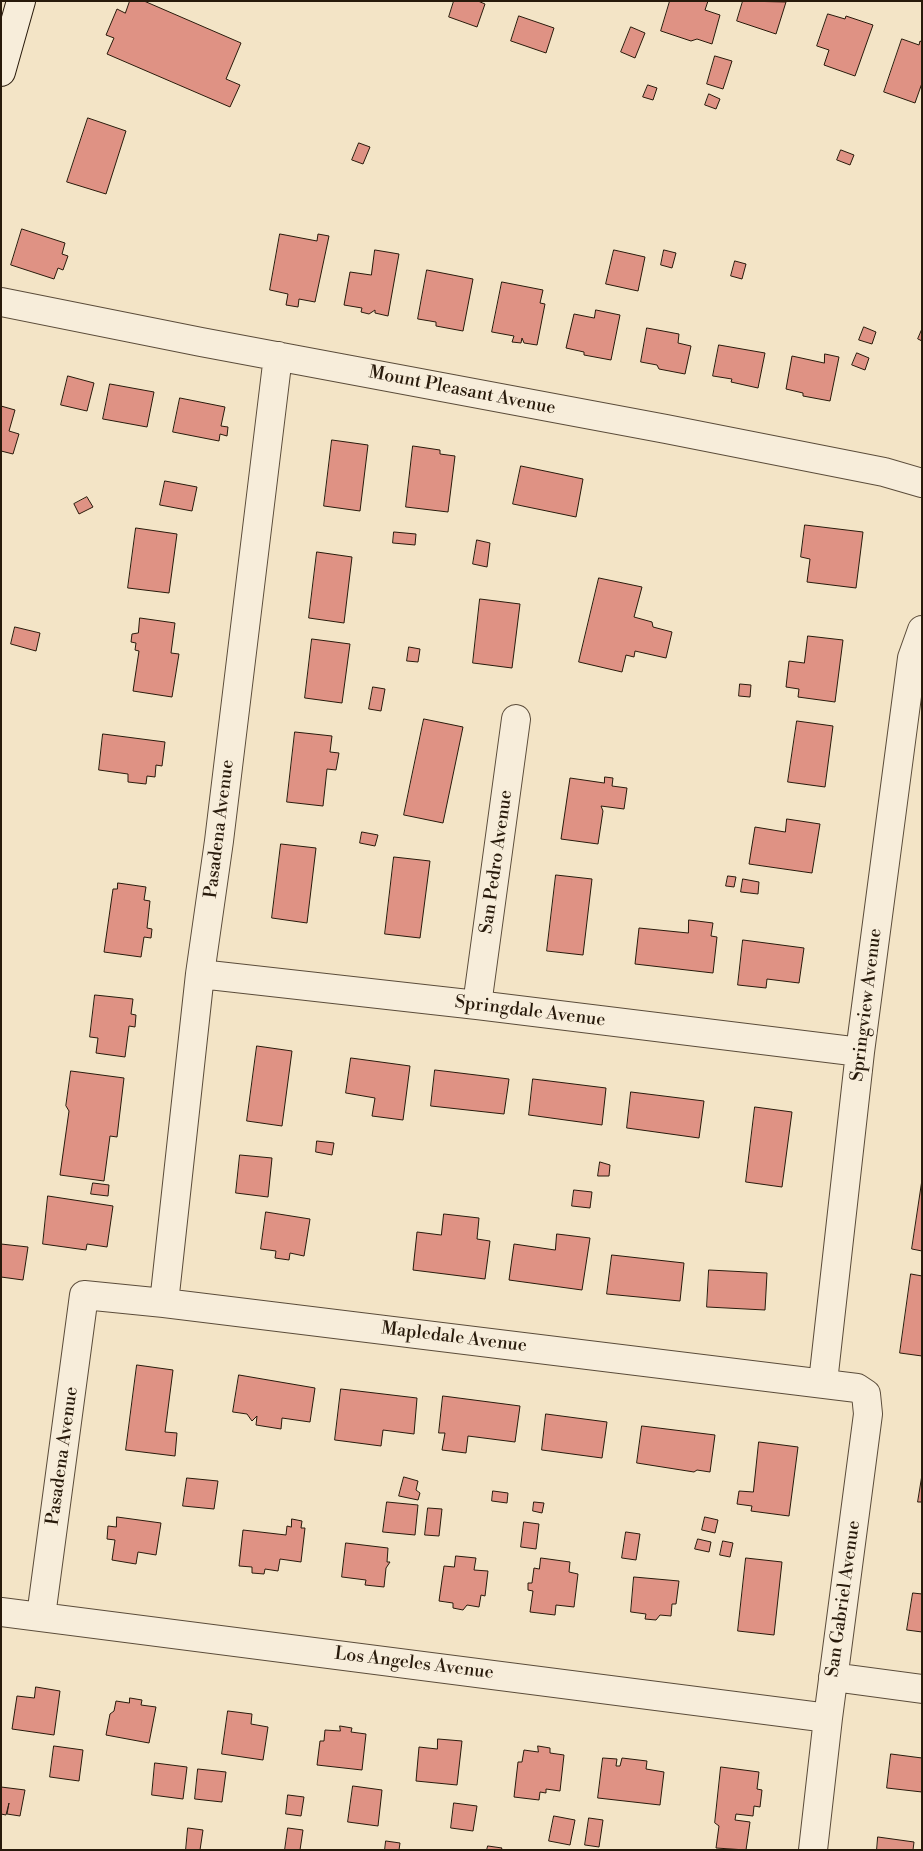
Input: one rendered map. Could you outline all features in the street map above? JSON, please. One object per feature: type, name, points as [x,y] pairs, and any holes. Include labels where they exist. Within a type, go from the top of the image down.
[{"type":"street","points":[[1,72],[22,1]]},
{"type":"street","name":"Mount Pleasant Avenue","points":[[1,302],[808,457],[884,472],[922,483]]},
{"type":"street","name":"Pasadena Avenue","points":[[164,1303],[200,974],[219,841],[278,356]]},
{"type":"street","name":"Springview Avenue","points":[[823,1382],[860,1052],[912,658],[922,630]]},
{"type":"street","name":"San Pedro Avenue","points":[[477,1005],[516,719]]},
{"type":"street","name":"Springdale Avenue","points":[[200,974],[477,1005],[860,1052]]},
{"type":"street","name":"Pasadena Avenue","points":[[41,1616],[84,1296]]},
{"type":"street","name":"Mapledale Avenue","points":[[84,1296],[164,1303],[823,1382]]},
{"type":"street","name":"San Gabriel Avenue","points":[[813,1850],[868,1407],[866,1394],[857,1388],[823,1382]]},
{"type":"street","name":"Los Angeles Avenue","points":[[1,1612],[828,1718]]},
{"type":"street","points":[[833,1677],[922,1690]]},
{"type":"building","points":[[130,1],[144,1],[241,43],[226,79],[240,85],[230,107],[107,54],[114,38],[106,35],[117,9],[125,13]]},
{"type":"building","points":[[454,1],[478,1],[485,4],[477,27],[449,17]]},
{"type":"building","points":[[670,1],[708,1],[705,10],[720,15],[712,44],[697,39],[691,41],[661,31]]},
{"type":"building","points":[[743,1],[786,2],[776,34],[737,21]]},
{"type":"building","points":[[828,14],[845,19],[846,16],[873,25],[855,76],[824,65],[829,50],[817,46]]},
{"type":"building","points":[[519,16],[554,28],[546,53],[511,41]]},
{"type":"building","points":[[631,27],[645,33],[635,58],[621,52]]},
{"type":"building","points":[[902,39],[919,45],[920,41],[922,42],[922,83],[915,103],[884,92]]},
{"type":"building","points":[[715,56],[732,61],[723,89],[707,84]]},
{"type":"building","points":[[648,85],[657,88],[653,100],[643,97]]},
{"type":"building","points":[[709,94],[720,99],[716,109],[705,105]]},
{"type":"building","points":[[88,118],[126,131],[106,194],[67,182]]},
{"type":"building","points":[[359,143],[370,147],[363,164],[352,160]]},
{"type":"building","points":[[841,150],[854,155],[850,165],[837,160]]},
{"type":"building","points":[[22,229],[65,243],[62,254],[68,256],[63,270],[58,268],[54,279],[11,265]]},
{"type":"building","points":[[280,234],[317,241],[318,234],[329,236],[315,302],[299,299],[298,307],[286,305],[288,294],[270,290]]},
{"type":"building","points":[[375,250],[399,254],[388,316],[375,313],[375,310],[369,314],[361,312],[362,308],[344,305],[350,272],[371,275]]},
{"type":"building","points":[[614,250],[645,257],[638,291],[606,284]]},
{"type":"building","points":[[664,250],[676,253],[672,268],[661,265]]},
{"type":"building","points":[[735,261],[746,264],[742,279],[731,276]]},
{"type":"building","points":[[427,270],[473,279],[463,331],[436,326],[436,322],[418,319]]},
{"type":"building","points":[[502,282],[543,290],[540,303],[545,304],[537,345],[524,343],[522,338],[521,343],[512,342],[514,336],[492,332]]},
{"type":"building","points":[[596,310],[620,315],[611,360],[584,355],[584,352],[566,348],[574,314],[594,318]]},
{"type":"building","points":[[864,327],[876,332],[872,344],[859,340]]},
{"type":"building","points":[[647,328],[679,334],[678,343],[691,346],[685,374],[659,369],[657,365],[641,362]]},
{"type":"building","points":[[922,329],[922,341],[918,339]]},
{"type":"building","points":[[719,345],[765,353],[758,388],[731,382],[732,379],[713,376]]},
{"type":"building","points":[[857,353],[869,358],[865,370],[852,365]]},
{"type":"building","points":[[825,354],[839,357],[830,401],[803,396],[803,393],[786,389],[792,356],[824,363]]},
{"type":"building","points":[[68,376],[94,383],[87,411],[61,405]]},
{"type":"building","points":[[110,384],[154,392],[147,427],[103,419]]},
{"type":"building","points":[[180,398],[225,407],[221,426],[228,427],[227,436],[220,434],[219,441],[173,432]]},
{"type":"building","points":[[1,406],[15,410],[9,431],[19,434],[13,454],[1,451]]},
{"type":"building","points":[[332,440],[368,445],[360,511],[324,506]]},
{"type":"building","points":[[413,446],[440,450],[440,454],[455,456],[448,512],[406,507]]},
{"type":"building","points":[[521,466],[583,479],[576,517],[513,504]]},
{"type":"building","points":[[165,481],[197,487],[192,511],[160,505]]},
{"type":"building","points":[[87,497],[93,507],[79,514],[74,504]]},
{"type":"building","points":[[805,525],[863,532],[856,588],[807,582],[810,559],[801,557]]},
{"type":"building","points":[[136,528],[177,534],[169,593],[128,588]]},
{"type":"building","points":[[394,532],[416,534],[415,545],[393,543]]},
{"type":"building","points":[[477,540],[490,543],[487,567],[473,564]]},
{"type":"building","points":[[317,552],[352,557],[344,623],[309,618]]},
{"type":"building","points":[[599,578],[642,587],[634,617],[652,622],[653,627],[672,632],[666,658],[635,651],[634,657],[626,655],[622,672],[579,662]]},
{"type":"building","points":[[480,599],[520,604],[512,668],[473,663]]},
{"type":"building","points":[[140,618],[175,623],[171,653],[179,654],[172,697],[133,691],[139,651],[135,650],[136,643],[131,642],[132,634],[138,633]]},
{"type":"building","points":[[15,627],[40,633],[36,651],[11,644]]},
{"type":"building","points":[[808,636],[843,640],[835,702],[798,697],[799,689],[786,687],[789,661],[804,663]]},
{"type":"building","points":[[312,639],[350,644],[342,703],[305,698]]},
{"type":"building","points":[[409,647],[420,649],[418,662],[407,661]]},
{"type":"building","points":[[740,684],[751,685],[750,697],[739,696]]},
{"type":"building","points":[[373,687],[385,689],[381,711],[369,709]]},
{"type":"building","points":[[424,719],[463,727],[443,823],[404,815]]},
{"type":"building","points":[[797,721],[833,726],[825,787],[788,782]]},
{"type":"building","points":[[295,732],[332,736],[330,752],[339,753],[336,770],[327,769],[323,806],[287,802]]},
{"type":"building","points":[[103,734],[165,742],[162,766],[156,765],[155,777],[147,776],[146,784],[128,782],[128,774],[99,770]]},
{"type":"building","points":[[605,777],[613,778],[612,786],[627,788],[624,809],[601,806],[603,811],[598,844],[561,839],[570,778],[604,783]]},
{"type":"building","points":[[787,819],[820,824],[812,873],[749,864],[755,827],[785,832]]},
{"type":"building","points":[[362,832],[378,835],[375,846],[360,843]]},
{"type":"building","points":[[281,844],[316,848],[307,923],[272,918]]},
{"type":"building","points":[[394,857],[430,861],[420,938],[385,934]]},
{"type":"building","points":[[556,875],[592,879],[583,955],[547,951]]},
{"type":"building","points":[[728,876],[736,877],[734,887],[726,886]]},
{"type":"building","points":[[743,879],[759,882],[758,894],[741,892]]},
{"type":"building","points":[[118,883],[146,887],[144,900],[150,901],[147,928],[152,929],[151,938],[144,937],[141,957],[104,952],[113,889],[117,889]]},
{"type":"building","points":[[689,920],[713,923],[711,936],[717,937],[713,973],[635,964],[639,928],[688,933]]},
{"type":"building","points":[[743,940],[804,948],[799,983],[767,979],[766,988],[738,985]]},
{"type":"building","points":[[95,995],[133,999],[131,1014],[136,1015],[135,1027],[129,1026],[125,1057],[96,1053],[98,1038],[90,1037]]},
{"type":"building","points":[[257,1046],[292,1051],[282,1126],[247,1121]]},
{"type":"building","points":[[351,1058],[410,1066],[403,1120],[372,1116],[375,1098],[346,1093]]},
{"type":"building","points":[[435,1070],[509,1079],[504,1114],[431,1106]]},
{"type":"building","points":[[71,1071],[124,1078],[117,1137],[110,1136],[104,1181],[60,1175],[69,1111],[66,1106]]},
{"type":"building","points":[[533,1079],[606,1088],[602,1125],[529,1115]]},
{"type":"building","points":[[631,1092],[704,1101],[699,1138],[627,1128]]},
{"type":"building","points":[[755,1107],[792,1112],[782,1187],[746,1182]]},
{"type":"building","points":[[317,1141],[334,1143],[332,1155],[316,1152]]},
{"type":"building","points":[[240,1155],[272,1158],[268,1197],[236,1193]]},
{"type":"building","points":[[600,1162],[610,1165],[609,1176],[598,1176]]},
{"type":"building","points":[[922,1180],[922,1251],[912,1249]]},
{"type":"building","points":[[93,1183],[109,1185],[108,1196],[91,1194]]},
{"type":"building","points":[[574,1190],[592,1192],[590,1208],[572,1206]]},
{"type":"building","points":[[48,1196],[113,1206],[107,1247],[87,1244],[86,1250],[43,1244]]},
{"type":"building","points":[[266,1212],[310,1219],[304,1256],[290,1253],[289,1260],[275,1258],[276,1251],[261,1249]]},
{"type":"building","points":[[444,1214],[479,1218],[477,1239],[490,1241],[485,1279],[413,1270],[417,1232],[441,1235]]},
{"type":"building","points":[[557,1234],[590,1238],[582,1290],[509,1280],[514,1244],[555,1250]]},
{"type":"building","points":[[1,1244],[28,1247],[23,1280],[1,1277]]},
{"type":"building","points":[[612,1255],[684,1263],[680,1301],[607,1294]]},
{"type":"building","points":[[709,1270],[767,1273],[765,1310],[707,1307]]},
{"type":"building","points":[[911,1274],[922,1276],[922,1356],[900,1353]]},
{"type":"building","points":[[137,1365],[173,1370],[165,1432],[177,1433],[175,1456],[126,1450]]},
{"type":"building","points":[[239,1375],[315,1388],[310,1422],[282,1418],[281,1429],[256,1425],[257,1416],[252,1421],[247,1414],[233,1412]]},
{"type":"building","points":[[341,1389],[417,1398],[414,1434],[383,1430],[381,1446],[335,1440]]},
{"type":"building","points":[[443,1396],[520,1406],[515,1442],[468,1436],[466,1453],[442,1450],[445,1433],[439,1433]]},
{"type":"building","points":[[546,1414],[607,1422],[602,1458],[542,1450]]},
{"type":"building","points":[[642,1426],[715,1435],[710,1472],[697,1470],[694,1472],[637,1463]]},
{"type":"building","points":[[759,1442],[798,1447],[789,1516],[751,1511],[752,1506],[737,1504],[739,1491],[753,1492]]},
{"type":"building","points":[[922,1475],[922,1502],[918,1502]]},
{"type":"building","points":[[404,1477],[418,1481],[416,1490],[420,1493],[418,1500],[399,1496]]},
{"type":"building","points":[[187,1478],[218,1481],[214,1509],[183,1506]]},
{"type":"building","points":[[493,1491],[508,1493],[507,1503],[492,1501]]},
{"type":"building","points":[[387,1502],[418,1505],[415,1535],[383,1532]]},
{"type":"building","points":[[534,1502],[544,1503],[542,1513],[533,1511]]},
{"type":"building","points":[[428,1508],[442,1509],[439,1536],[425,1535]]},
{"type":"building","points":[[117,1517],[161,1523],[156,1555],[138,1552],[136,1564],[112,1560],[115,1540],[107,1539],[108,1526],[116,1527]]},
{"type":"building","points":[[705,1517],[718,1520],[715,1533],[702,1530]]},
{"type":"building","points":[[292,1519],[302,1521],[301,1528],[305,1528],[301,1562],[280,1559],[278,1571],[265,1569],[264,1574],[252,1573],[252,1567],[239,1566],[243,1530],[286,1535],[287,1526],[291,1527]]},
{"type":"building","points":[[524,1522],[539,1524],[536,1549],[521,1547]]},
{"type":"building","points":[[626,1532],[640,1534],[636,1560],[622,1558]]},
{"type":"building","points":[[698,1539],[711,1542],[709,1552],[695,1549]]},
{"type":"building","points":[[723,1541],[733,1543],[730,1557],[720,1555]]},
{"type":"building","points":[[346,1543],[388,1548],[387,1562],[390,1562],[386,1568],[384,1587],[365,1585],[366,1580],[342,1577]]},
{"type":"building","points":[[456,1556],[476,1558],[474,1570],[488,1571],[485,1596],[481,1595],[479,1607],[467,1605],[463,1610],[453,1608],[453,1603],[439,1601],[444,1566],[454,1567]]},
{"type":"building","points":[[541,1558],[570,1562],[569,1572],[578,1574],[574,1607],[556,1605],[555,1615],[530,1612],[533,1591],[528,1590],[528,1583],[532,1583],[534,1568],[539,1569]]},
{"type":"building","points":[[746,1558],[782,1562],[774,1635],[738,1631]]},
{"type":"building","points":[[634,1577],[679,1581],[676,1604],[672,1604],[671,1616],[660,1615],[656,1620],[645,1619],[646,1614],[631,1612]]},
{"type":"building","points":[[913,1593],[922,1594],[922,1632],[907,1630]]},
{"type":"building","points":[[36,1687],[60,1691],[54,1735],[12,1729],[17,1696],[34,1698]]},
{"type":"building","points":[[130,1698],[142,1700],[141,1705],[156,1707],[149,1743],[106,1735],[110,1714],[114,1711],[116,1701],[129,1703]]},
{"type":"building","points":[[228,1711],[252,1714],[251,1724],[268,1727],[263,1760],[222,1754]]},
{"type":"building","points":[[340,1726],[352,1728],[351,1732],[366,1734],[362,1770],[317,1765],[320,1741],[324,1741],[325,1730],[340,1731]]},
{"type":"building","points":[[438,1739],[462,1741],[457,1785],[416,1781],[419,1747],[437,1749]]},
{"type":"building","points":[[54,1746],[83,1750],[79,1781],[50,1777]]},
{"type":"building","points":[[538,1746],[550,1748],[550,1753],[564,1755],[560,1791],[546,1789],[546,1793],[540,1792],[539,1800],[514,1797],[518,1762],[522,1762],[524,1750],[538,1752]]},
{"type":"building","points":[[891,1754],[922,1758],[922,1792],[887,1788]]},
{"type":"building","points":[[603,1758],[617,1759],[616,1766],[620,1766],[622,1758],[647,1761],[646,1769],[664,1772],[660,1805],[598,1798]]},
{"type":"building","points":[[155,1763],[187,1767],[183,1799],[152,1795]]},
{"type":"building","points":[[721,1767],[759,1772],[757,1789],[762,1790],[760,1807],[754,1806],[753,1816],[736,1814],[735,1820],[750,1822],[746,1850],[716,1848],[719,1826],[715,1823]]},
{"type":"building","points":[[198,1769],[226,1772],[222,1802],[195,1799]]},
{"type":"building","points":[[353,1786],[382,1790],[378,1826],[348,1822]]},
{"type":"building","points":[[1,1787],[25,1790],[20,1816],[7,1814],[9,1803],[6,1815],[1,1814]]},
{"type":"building","points":[[288,1795],[304,1797],[301,1816],[286,1814]]},
{"type":"building","points":[[454,1803],[477,1806],[473,1831],[451,1828]]},
{"type":"building","points":[[554,1816],[575,1820],[570,1845],[549,1841]]},
{"type":"building","points":[[589,1818],[603,1820],[599,1847],[585,1845]]},
{"type":"building","points":[[188,1828],[203,1830],[200,1850],[186,1850]]},
{"type":"building","points":[[288,1828],[303,1830],[300,1850],[285,1850]]},
{"type":"building","points":[[878,1837],[914,1842],[913,1850],[877,1850]]},
{"type":"building","points":[[386,1841],[400,1843],[399,1850],[385,1850]]},
{"type":"building","points":[[488,1846],[502,1848],[501,1850],[487,1850]]}]
